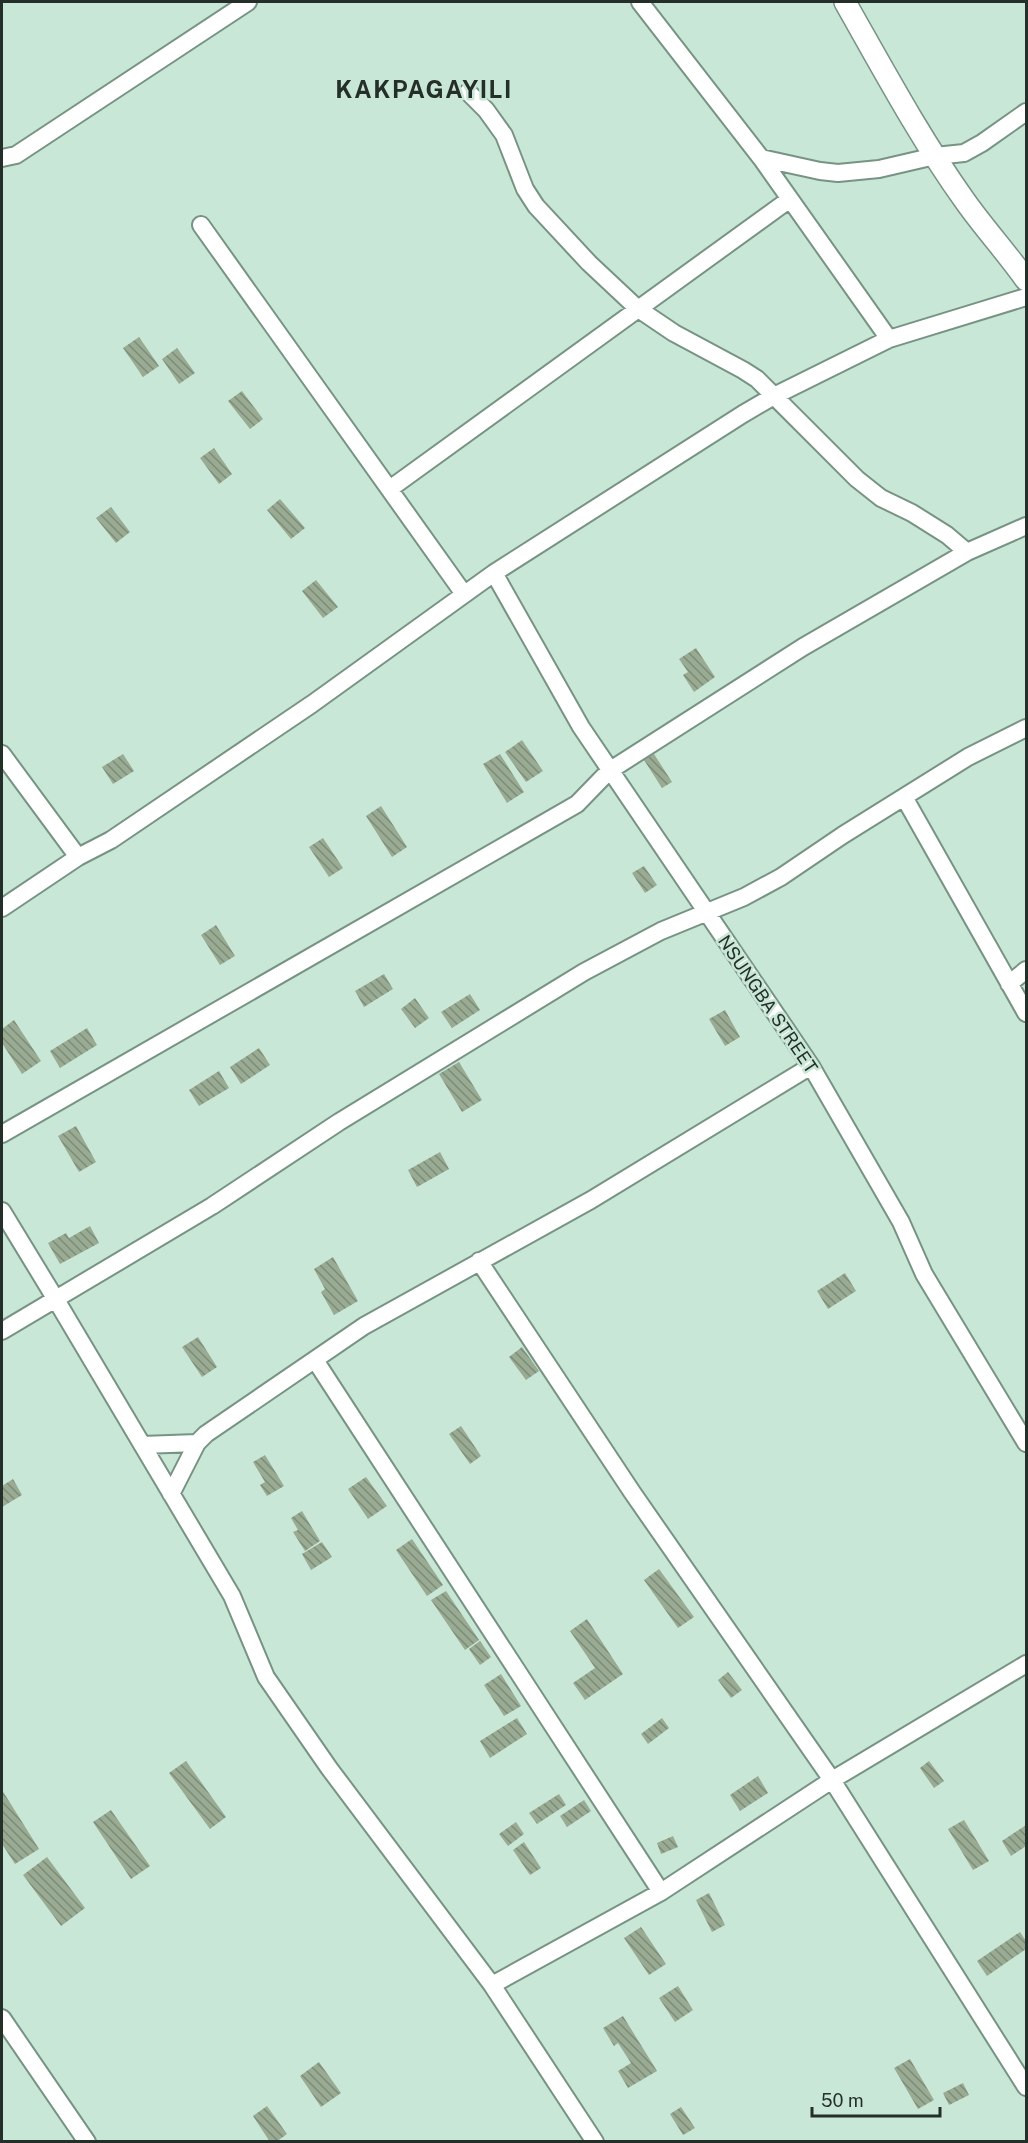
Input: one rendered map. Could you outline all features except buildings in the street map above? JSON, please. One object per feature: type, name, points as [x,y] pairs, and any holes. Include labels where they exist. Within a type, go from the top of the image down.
[{"type":"street","points":[[2,158],[16,155],[248,2]]},
{"type":"street","points":[[640,2],[761,158],[889,339]]},
{"type":"street","points":[[845,2],[892,87],[935,156],[966,202],[1026,280]]},
{"type":"street","points":[[468,92],[486,110],[504,135],[525,189],[536,206],[589,263],[637,308],[674,333],[757,379],[772,397],[857,479],[881,498],[912,513],[967,552]]},
{"type":"street","points":[[761,158],[838,173],[879,169],[935,156],[964,153],[1026,112]]},
{"type":"street","points":[[391,488],[790,199]]},
{"type":"street","points":[[201,225],[391,488],[464,594]]},
{"type":"street","points":[[2,908],[78,857],[111,840],[312,704],[494,573],[634,482],[772,397],[889,339],[1026,297]]},
{"type":"street","points":[[2,1134],[577,804],[609,771],[803,647],[967,552],[1026,526]]},
{"type":"street","name":"NSUNGBA STREET","points":[[494,573],[581,727],[609,771],[811,1066],[901,1222],[924,1274],[1026,1443]]},
{"type":"street","points":[[2,1331],[212,1206],[339,1122],[584,972],[661,931],[744,897],[781,877],[843,835],[968,757],[1026,728]]},
{"type":"street","points":[[2,754],[78,857]]},
{"type":"street","points":[[904,797],[1026,1013]]},
{"type":"street","points":[[1009,984],[1026,970]]},
{"type":"street","points":[[171,1494],[197,1443],[206,1434],[364,1326],[591,1200],[811,1066]]},
{"type":"street","points":[[2,1211],[232,1596],[266,1677],[329,1768],[492,1985],[595,2142]]},
{"type":"street","points":[[478,1261],[632,1492],[832,1780],[1026,2087]]},
{"type":"street","points":[[315,1360],[661,1892]]},
{"type":"street","points":[[142,1444],[197,1443]]},
{"type":"street","points":[[492,1985],[661,1892],[832,1780],[1026,1664]]},
{"type":"street","points":[[2,2018],[87,2142]]},
{"type":"district","name":"KAKPAGAYILI","points":[[424,89]]}]
